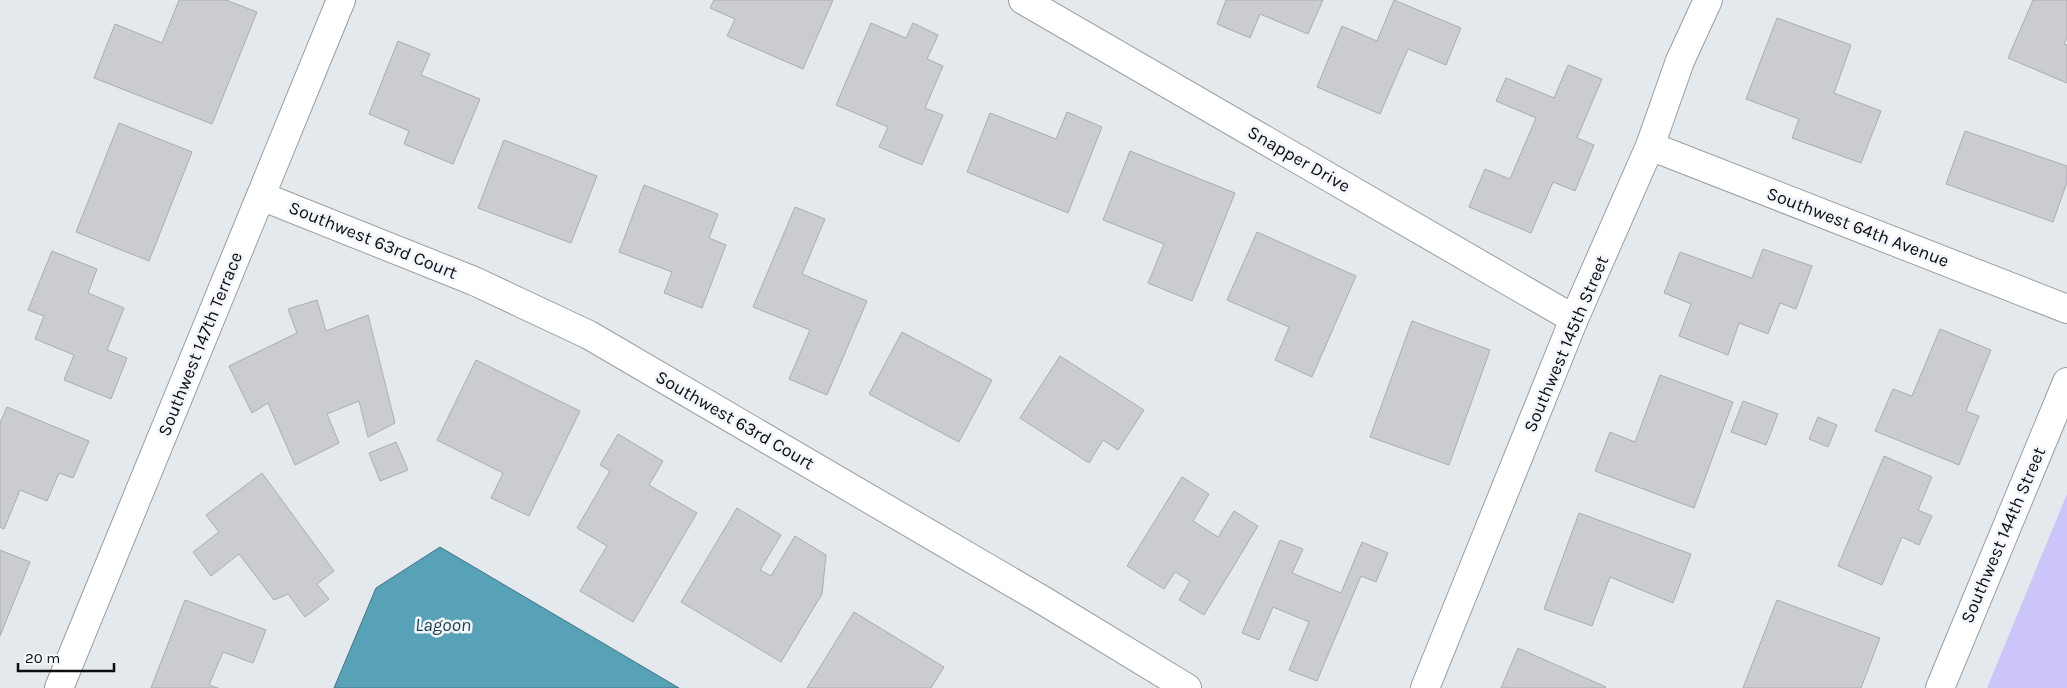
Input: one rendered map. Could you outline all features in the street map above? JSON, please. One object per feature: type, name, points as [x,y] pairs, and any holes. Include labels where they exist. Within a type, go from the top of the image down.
[{"type":"street","name":"Southwest 147th Terrace","points":[[59,688],[341,0]]},
{"type":"street","name":"Snapper Drive","points":[[1023,0],[1574,319]]},
{"type":"street","name":"Southwest 145th Street","points":[[1425,688],[1574,319],[1650,146],[1680,62],[1708,0]]},
{"type":"street","name":"Southwest 64th Avenue","points":[[1650,146],[2067,309]]},
{"type":"street","name":"Southwest 63rd Court","points":[[261,196],[482,284],[588,335],[1044,601],[1187,688]]},
{"type":"street","name":"Southwest 144th Street","points":[[1940,688],[2067,382]]},
{"type":"shaded area","points":[[2067,494],[2067,688],[1987,688]]},
{"type":"water","name":"Lagoon","points":[[440,547],[679,688],[334,688],[376,588]]},
{"type":"building","points":[[179,0],[226,0],[257,12],[212,124],[94,78],[115,24],[162,43]]},
{"type":"building","points":[[714,0],[833,0],[803,69],[727,36],[735,19],[710,8]]},
{"type":"building","points":[[1226,0],[1323,0],[1308,34],[1260,14],[1250,38],[1217,24]]},
{"type":"building","points":[[1394,0],[1461,28],[1446,65],[1408,49],[1380,114],[1317,87],[1342,26],[1377,41]]},
{"type":"building","points":[[2033,0],[2067,0],[2067,38],[2064,44],[2067,45],[2067,83],[2008,58]]},
{"type":"building","points":[[1777,18],[1851,45],[1834,93],[1881,111],[1861,163],[1792,138],[1799,119],[1746,99]]},
{"type":"building","points":[[871,23],[906,38],[913,23],[938,35],[927,59],[943,66],[925,108],[943,115],[922,165],[879,147],[888,127],[836,105]]},
{"type":"building","points":[[398,41],[430,54],[421,75],[480,99],[453,164],[404,144],[409,131],[369,114]]},
{"type":"building","points":[[1568,65],[1602,79],[1577,138],[1594,145],[1575,191],[1553,182],[1531,233],[1469,207],[1485,169],[1510,179],[1536,118],[1496,101],[1506,78],[1554,98]]},
{"type":"building","points":[[1067,112],[1102,127],[1068,213],[967,172],[990,113],[1056,139]]},
{"type":"building","points":[[119,123],[192,152],[149,261],[76,232]]},
{"type":"building","points":[[1965,131],[2067,166],[2067,182],[2053,222],[1946,184]]},
{"type":"building","points":[[504,140],[597,176],[571,243],[478,208]]},
{"type":"building","points":[[1130,151],[1235,193],[1192,301],[1148,283],[1164,244],[1103,220]]},
{"type":"building","points":[[644,185],[718,214],[709,238],[726,245],[702,308],[664,293],[672,272],[619,252]]},
{"type":"building","points":[[795,207],[825,219],[802,274],[867,301],[827,395],[789,379],[810,330],[753,307]]},
{"type":"building","points":[[1257,232],[1356,276],[1312,377],[1275,360],[1289,327],[1227,300]]},
{"type":"building","points":[[1763,249],[1812,266],[1796,309],[1780,303],[1768,334],[1739,323],[1728,355],[1679,336],[1691,304],[1664,293],[1680,252],[1752,278]]},
{"type":"building","points":[[52,251],[97,269],[88,293],[124,308],[107,350],[127,358],[111,399],[64,380],[74,355],[35,339],[44,316],[28,310]]},
{"type":"building","points":[[317,300],[326,331],[368,315],[395,423],[368,437],[359,401],[327,414],[339,443],[295,465],[268,403],[252,413],[229,366],[297,333],[288,309]]},
{"type":"building","points":[[1412,321],[1490,350],[1449,465],[1370,437]]},
{"type":"building","points":[[1940,329],[1991,350],[1966,411],[1979,416],[1959,465],[1875,431],[1893,389],[1912,396]]},
{"type":"building","points":[[902,332],[992,380],[959,442],[869,394]]},
{"type":"building","points":[[1060,356],[1144,410],[1118,450],[1103,440],[1089,463],[1020,418]]},
{"type":"building","points":[[476,360],[580,411],[529,516],[491,498],[503,473],[437,440]]},
{"type":"building","points":[[1660,375],[1733,402],[1694,508],[1595,471],[1610,432],[1635,442]]},
{"type":"building","points":[[1743,401],[1778,414],[1766,445],[1731,432]]},
{"type":"building","points":[[7,407],[89,441],[73,478],[59,473],[47,501],[20,490],[4,529],[0,527],[0,423]]},
{"type":"building","points":[[1818,417],[1837,425],[1828,447],[1809,439]]},
{"type":"building","points":[[618,434],[663,461],[649,485],[697,513],[633,622],[580,591],[607,546],[577,528],[610,471],[600,465]]},
{"type":"building","points":[[396,442],[408,470],[380,481],[369,453]]},
{"type":"building","points":[[1884,456],[1932,477],[1918,510],[1932,516],[1919,545],[1902,537],[1882,585],[1838,566]]},
{"type":"building","points":[[262,473],[334,571],[317,584],[329,599],[305,617],[288,594],[274,600],[239,554],[211,576],[193,552],[219,532],[206,515]]},
{"type":"building","points":[[1182,477],[1209,494],[1193,521],[1218,537],[1234,511],[1258,526],[1204,615],[1179,600],[1190,581],[1175,572],[1164,589],[1127,566]]},
{"type":"building","points":[[737,508],[781,535],[760,570],[771,576],[795,536],[826,555],[822,594],[781,662],[681,602]]},
{"type":"building","points":[[1579,513],[1691,554],[1673,603],[1610,577],[1592,626],[1544,609]]},
{"type":"building","points":[[1280,540],[1303,549],[1292,573],[1341,593],[1362,542],[1388,553],[1376,582],[1361,576],[1317,681],[1289,670],[1309,622],[1273,607],[1259,640],[1242,633]]},
{"type":"building","points":[[0,550],[30,562],[0,636]]},
{"type":"building","points":[[185,600],[266,630],[253,663],[223,652],[209,685],[218,688],[151,688]]},
{"type":"building","points":[[1777,600],[1880,638],[1861,688],[1743,688]]},
{"type":"building","points":[[854,612],[944,667],[931,688],[807,688]]},
{"type":"building","points":[[1518,648],[1606,687],[1501,688]]}]
